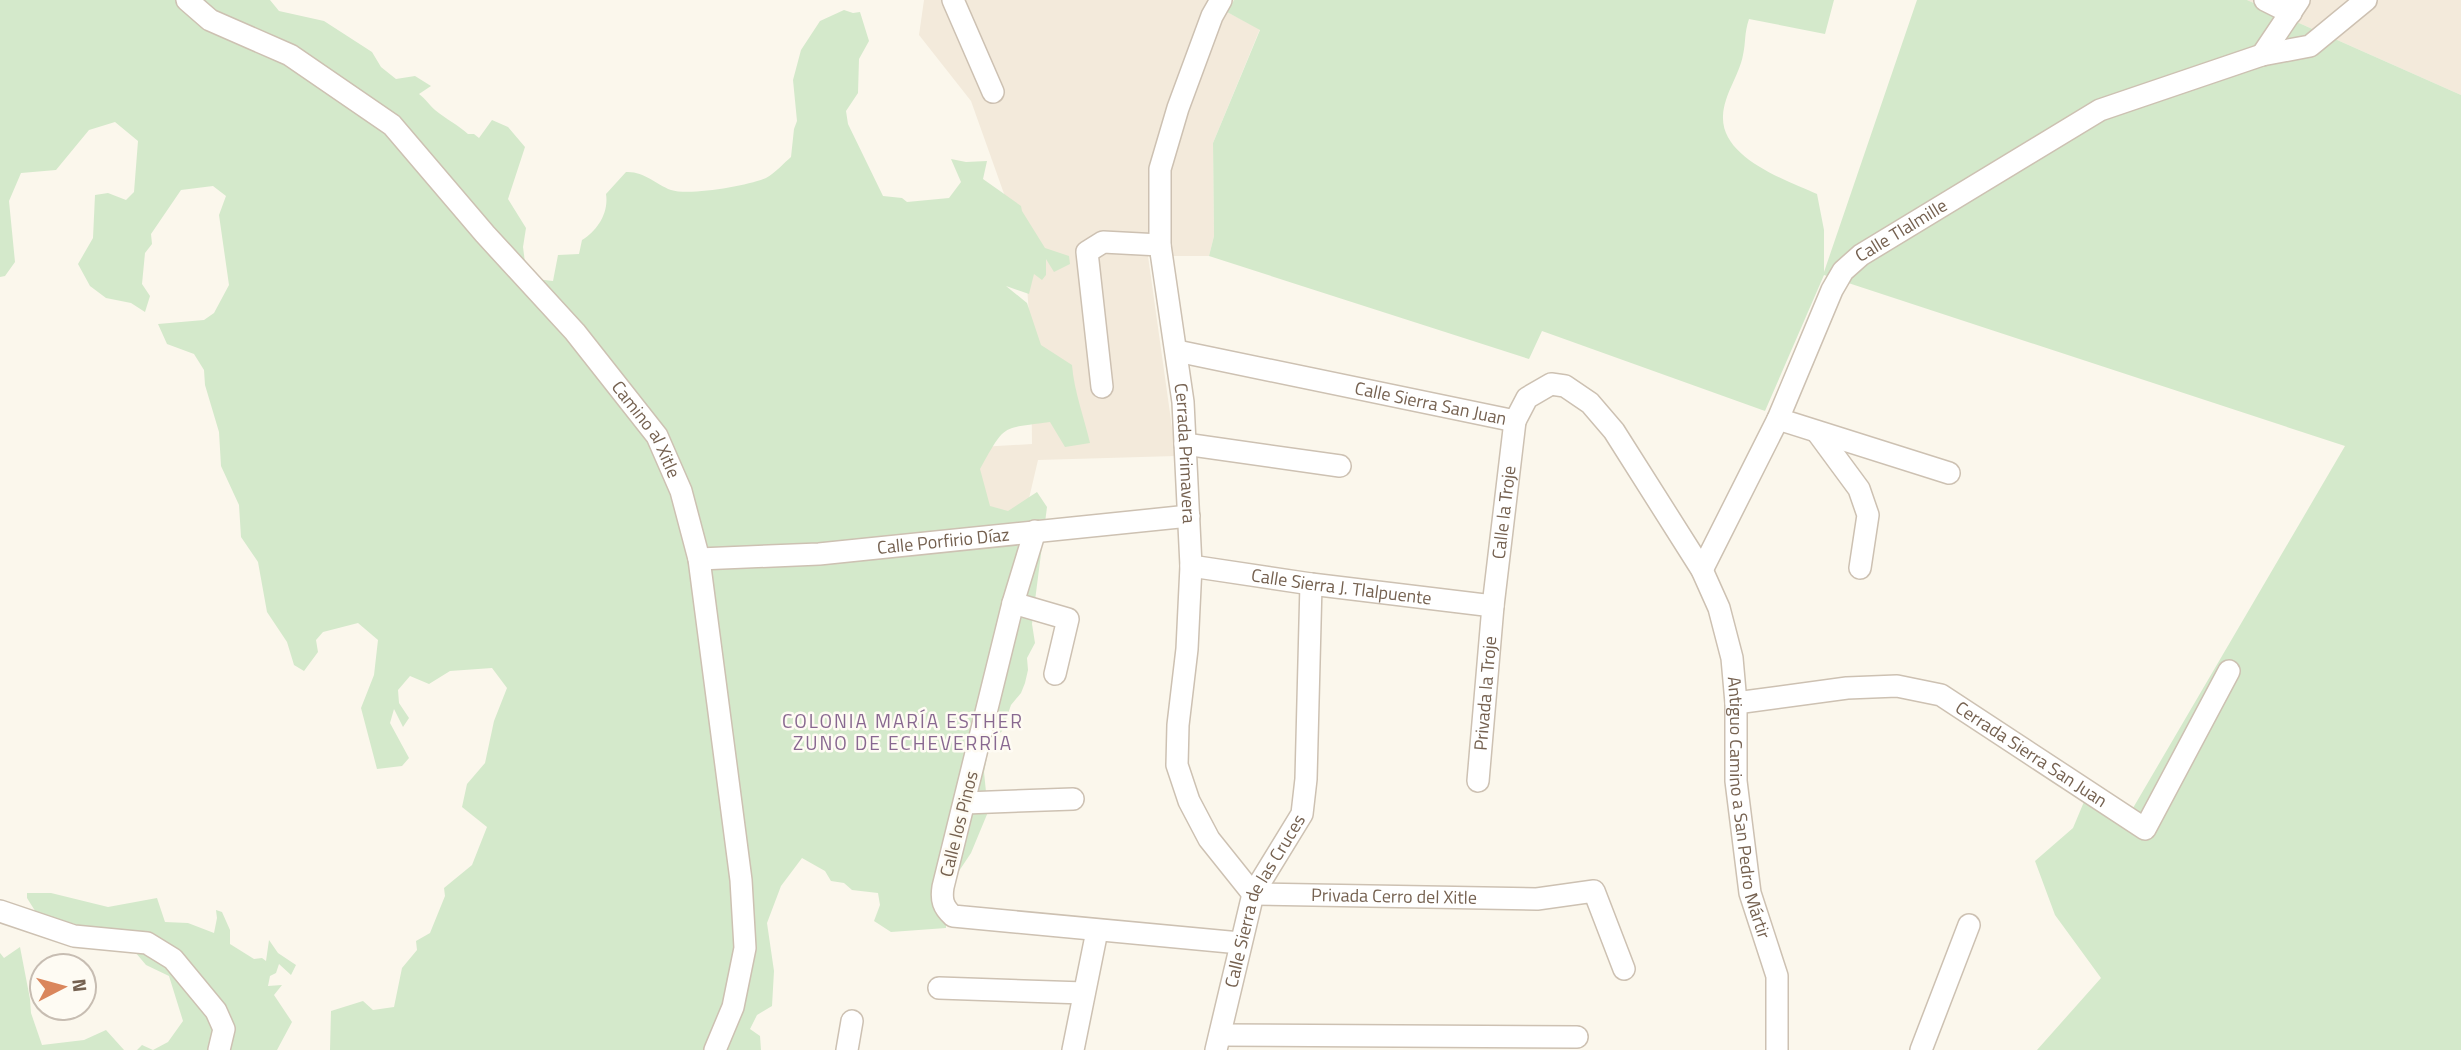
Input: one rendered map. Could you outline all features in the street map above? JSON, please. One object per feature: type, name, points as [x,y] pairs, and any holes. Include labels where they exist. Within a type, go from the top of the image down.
[{"type":"street","name":"Camino al Xitle","points":[[187,0],[210,20],[290,55],[392,125],[485,234],[575,332],[657,436],[681,491],[699,559],[741,880],[745,948],[733,1007],[715,1050]]},
{"type":"street","points":[[953,0],[993,92]]},
{"type":"street","name":"Cerrada Primavera","points":[[1221,0],[1212,16],[1178,108],[1160,169],[1160,245],[1183,401],[1191,566],[1177,765],[1189,801],[1209,839],[1253,894]]},
{"type":"street","points":[[2262,55],[2295,7],[2265,0]]},
{"type":"street","name":"Calle Tlalmille","points":[[1702,569],[1779,419],[1832,290],[1843,271],[1861,255],[2100,110],[2262,55],[2310,46],[2366,0]]},
{"type":"street","points":[[1102,387],[1087,252],[1104,242],[1160,245]]},
{"type":"street","name":"Calle Sierra San Juan","points":[[1177,351],[1516,421],[1527,398],[1551,384],[1565,386],[1590,403],[1614,431],[1702,569]]},
{"type":"street","points":[[1779,419],[1949,473]]},
{"type":"street","name":"Calle la Troje","points":[[1493,606],[1516,421]]},
{"type":"street","points":[[1817,432],[1859,489],[1868,515],[1860,568]]},
{"type":"street","points":[[1185,444],[1340,466]]},
{"type":"street","name":"Calle Porfirio Díaz","points":[[699,559],[819,554],[1189,516]]},
{"type":"street","name":"Calle los Pinos","points":[[1035,531],[1013,603],[943,887],[945,908],[953,916],[1240,943]]},
{"type":"street","name":"Calle Sierra J. Tlalpuente","points":[[1191,566],[1493,606]]},
{"type":"street","name":"Antiguo Camino a San Pedro Mártir","points":[[1702,569],[1719,608],[1732,658],[1736,781],[1750,893],[1777,975],[1777,1050]]},
{"type":"street","name":"Calle Sierra de las Cruces","points":[[1218,1042],[1253,894],[1302,814],[1306,779],[1311,584]]},
{"type":"street","points":[[1013,603],[1068,619],[1055,674]]},
{"type":"street","name":"Privada la Troje","points":[[1478,781],[1493,606]]},
{"type":"street","name":"Cerrada Sierra San Juan","points":[[1735,703],[1847,688],[1897,686],[1941,695],[2145,829],[2229,671]]},
{"type":"street","points":[[965,803],[1073,799]]},
{"type":"street","name":"Privada Cerro del Xitle","points":[[1253,894],[1537,899],[1594,891],[1624,970]]},
{"type":"street","points":[[0,911],[74,936],[147,943],[173,960],[216,1011],[224,1029],[219,1050]]},
{"type":"street","points":[[1921,1050],[1969,925]]},
{"type":"street","points":[[1073,1050],[1097,931]]},
{"type":"street","points":[[939,988],[1084,993]]},
{"type":"street","points":[[847,1050],[852,1021]]},
{"type":"street","points":[[1218,1042],[1577,1037]]},
{"type":"shaded area","points":[[924,0],[1234,0],[1227,12],[1260,29],[1213,143],[1214,236],[1209,256],[1148,256],[1176,456],[1038,460],[1023,524],[943,530],[946,449],[1032,444],[1031,345],[1027,286],[1008,205],[971,101],[919,35]]},
{"type":"shaded area","points":[[2247,0],[2461,0],[2461,95]]},
{"type":"green space","points":[[0,0],[270,0],[279,11],[324,21],[372,52],[381,67],[396,79],[415,76],[431,86],[419,94],[435,110],[468,134],[479,138],[492,120],[508,127],[525,147],[508,199],[526,228],[523,247],[527,278],[553,281],[558,255],[579,254],[582,240],[592,232],[604,215],[606,194],[626,172],[644,176],[671,190],[691,192],[746,184],[766,178],[776,171],[791,157],[797,121],[793,80],[801,50],[820,21],[844,10],[860,12],[869,41],[859,59],[858,93],[846,111],[848,124],[883,196],[902,198],[907,202],[949,198],[961,182],[951,159],[966,162],[987,161],[983,179],[1021,206],[1045,248],[1069,256],[1070,264],[1054,272],[1046,259],[1046,275],[1042,280],[1034,274],[1029,294],[1006,286],[1027,303],[1041,345],[1072,365],[1090,443],[1065,447],[1050,422],[1013,428],[1000,436],[980,469],[990,506],[1008,511],[1037,492],[1047,507],[1032,624],[1035,643],[1027,658],[1028,670],[1021,693],[1011,705],[1002,731],[989,747],[984,772],[988,812],[971,853],[947,889],[946,928],[891,932],[874,921],[880,905],[878,893],[852,890],[844,883],[831,881],[825,871],[802,858],[781,886],[767,923],[774,971],[772,1006],[757,1015],[750,1029],[760,1036],[761,1050],[330,1050],[331,1011],[363,1001],[373,1010],[394,1007],[402,968],[417,950],[416,941],[430,933],[445,896],[444,888],[472,865],[487,827],[462,807],[467,784],[485,763],[494,721],[507,688],[492,668],[450,671],[429,684],[410,676],[398,690],[399,703],[409,718],[403,727],[394,709],[390,723],[409,758],[402,766],[377,769],[361,708],[374,675],[378,640],[358,623],[323,632],[316,640],[318,652],[304,671],[294,665],[287,642],[267,612],[258,562],[241,537],[239,505],[221,466],[219,432],[205,385],[204,370],[194,354],[167,344],[158,324],[204,320],[214,313],[229,285],[219,215],[226,196],[213,186],[181,190],[151,234],[152,244],[145,253],[142,284],[150,296],[145,312],[131,303],[106,298],[90,286],[78,264],[93,238],[95,195],[108,193],[126,200],[134,192],[138,141],[115,122],[89,130],[56,170],[21,173],[9,201],[15,262],[5,276],[0,277]]},
{"type":"green space","points":[[1234,0],[1834,0],[1825,34],[1749,19],[1741,63],[1726,100],[1723,116],[1725,131],[1732,144],[1744,155],[1758,166],[1817,194],[1824,230],[1824,272],[1917,0],[2247,0],[2461,95],[2461,1050],[2037,1050],[2101,978],[2055,915],[2035,861],[2073,828],[2086,797],[2126,820],[2345,446],[1824,275],[1765,411],[1542,331],[1529,359],[1209,256],[1214,236],[1213,143],[1260,30],[1227,12]]},
{"type":"green space","points":[[27,893],[51,893],[108,907],[157,898],[165,922],[188,923],[214,933],[216,910],[222,912],[230,930],[230,944],[254,959],[262,958],[266,961],[269,940],[278,953],[296,965],[291,975],[279,964],[276,973],[270,976],[268,986],[282,985],[274,995],[292,1022],[277,1050],[153,1050],[168,1042],[183,1021],[169,976],[146,965],[130,946],[72,923],[42,922],[27,898]]},
{"type":"green space","points":[[20,947],[28,989],[28,1022],[34,1022],[42,1045],[84,1040],[106,1030],[124,1050],[0,1050],[0,953],[4,958]]},
{"type":"green space","points":[[142,1045],[153,1050],[137,1050]]},
{"type":"district","name":"COLONIA MARÍA ESTHER ZUNO DE ECHEVERRÍA","points":[[903,732]]}]
